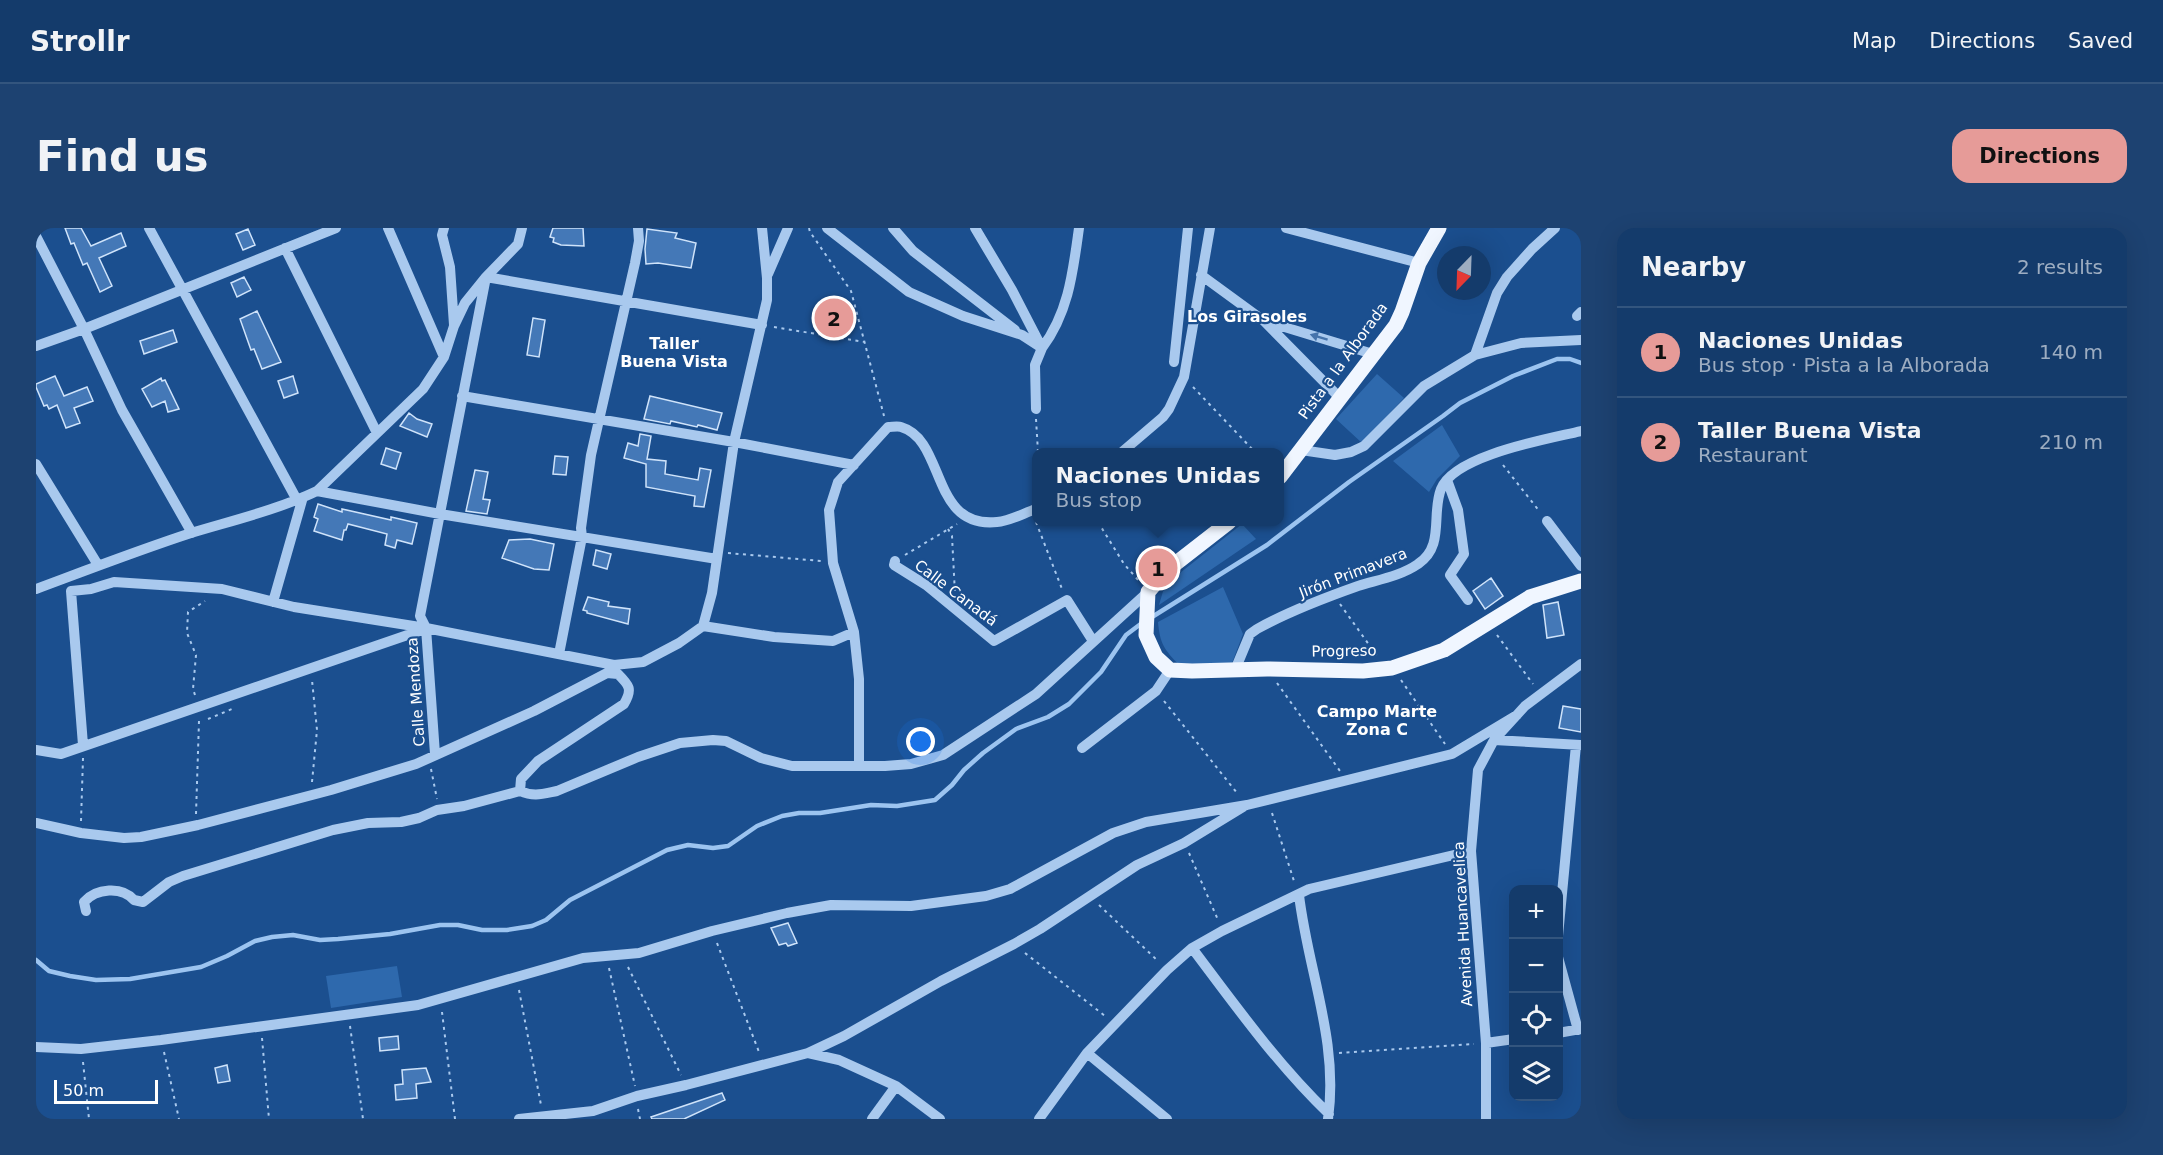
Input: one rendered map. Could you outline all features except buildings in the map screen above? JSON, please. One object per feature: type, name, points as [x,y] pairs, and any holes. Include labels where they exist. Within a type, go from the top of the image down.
[{"type":"main road","name":"Pista a la Alborada","points":[[1284,472],[1339,396],[1396,325],[1419,263],[1439,228]]},
{"type":"main road","points":[[1166,666],[1150,647],[1146,635],[1149,592],[1166,571],[1224,526]]},
{"type":"main road","name":"Progreso","points":[[1166,666],[1235,670],[1363,671],[1389,668],[1438,653],[1530,597],[1581,581]]},
{"type":"street","points":[[149,228],[300,499],[273,602]]},
{"type":"street","points":[[36,346],[336,228]]},
{"type":"street","points":[[388,228],[444,357]]},
{"type":"street","points":[[444,228],[442,235],[452,285],[454,326]]},
{"type":"street","points":[[36,589],[98,565],[300,499],[317,490],[423,389],[444,357],[454,326],[465,303],[518,244],[522,228]]},
{"type":"street","points":[[560,654],[582,537],[581,528],[591,455],[637,252],[638,228]]},
{"type":"street","points":[[703,626],[712,593],[734,442],[767,300],[762,228]]},
{"type":"street","points":[[767,278],[788,228]]},
{"type":"street","points":[[827,228],[909,292],[963,316],[1022,335]]},
{"type":"street","points":[[893,228],[913,251],[1042,348]]},
{"type":"street","points":[[975,228],[1012,290],[1042,348]]},
{"type":"street","points":[[1036,409],[1035,365],[1064,309],[1079,228]]},
{"type":"street","points":[[1174,362],[1188,228]]},
{"type":"street","points":[[1128,448],[1163,417],[1184,377],[1210,228]]},
{"type":"street","points":[[1286,228],[1419,263]]},
{"type":"street","points":[[1475,355],[1497,292],[1532,249],[1555,228]]},
{"type":"street","points":[[36,236],[84,329],[122,411],[192,533]]},
{"type":"street","points":[[285,248],[377,433]]},
{"type":"street","points":[[1201,275],[1264,321],[1339,396]]},
{"type":"street","points":[[486,278],[762,325]]},
{"type":"street","name":"Calle Mendoza","points":[[432,756],[426,628],[420,616],[486,278]]},
{"type":"street","points":[[1264,321],[1373,354]]},
{"type":"street","points":[[1301,450],[1335,455],[1351,452],[1364,446],[1424,386],[1475,355],[1521,343],[1581,340]]},
{"type":"street","points":[[462,396],[734,442],[854,465]]},
{"type":"street","points":[[859,765],[859,679],[854,632],[833,562],[829,510],[838,482],[888,428],[901,427],[919,437],[956,509],[968,518],[980,522],[998,522],[1032,511]]},
{"type":"street","points":[[1468,600],[1450,575],[1464,554],[1458,510],[1447,480],[1463,466],[1494,453],[1581,431]]},
{"type":"street","points":[[36,464],[98,565]]},
{"type":"street","name":"Jirón Primavera","points":[[1235,670],[1250,634],[1257,629],[1334,594],[1407,570],[1427,558],[1434,543],[1442,488],[1447,480]]},
{"type":"street","points":[[317,490],[440,514],[718,556]]},
{"type":"street","points":[[1547,521],[1581,566]]},
{"type":"street","name":"Calle Canadá","points":[[895,561],[894,565],[926,585],[994,641],[1066,600]]},
{"type":"street","points":[[83,745],[71,591],[92,589],[114,582],[222,589],[273,602],[426,628],[614,665],[643,662],[703,626],[774,637],[833,641],[854,632]]},
{"type":"street","points":[[86,911],[84,902],[89,896],[98,892],[117,891],[129,894],[134,900],[143,902],[170,882],[183,876],[301,838],[368,823],[401,822],[520,791],[532,796],[557,791],[638,757],[681,743],[726,741],[761,758],[792,766],[885,766],[911,764],[944,755],[1036,694],[1149,592]]},
{"type":"street","points":[[1066,600],[1093,641]]},
{"type":"street","points":[[36,750],[62,753],[426,628]]},
{"type":"street","points":[[618,674],[628,663]]},
{"type":"street","name":"Avenida Huancavelica","points":[[1486,1119],[1486,1043],[1471,851],[1478,770],[1494,740],[1517,715],[1540,693],[1581,664]]},
{"type":"street","points":[[1082,748],[1156,691],[1166,666]]},
{"type":"street","points":[[36,824],[81,833],[133,838],[195,826],[416,764],[534,711],[607,673],[618,674],[628,684],[629,695],[624,704],[538,761],[521,779],[520,791]]},
{"type":"street","points":[[36,1047],[81,1049],[418,1005],[583,958],[639,953],[712,931],[831,905],[911,906],[986,896],[1010,889],[1113,833],[1146,822],[1247,805],[1452,754],[1517,715]]},
{"type":"street","points":[[1494,740],[1578,745],[1563,888]]},
{"type":"street","points":[[519,1119],[593,1111],[637,1096],[808,1053],[844,1036],[941,981],[1014,944],[1137,865],[1184,843],[1247,805]]},
{"type":"street","points":[[1039,1119],[1087,1053],[1167,970],[1192,948],[1309,889],[1471,851]]},
{"type":"street","points":[[1299,895],[1303,929],[1322,1002],[1330,1053],[1328,1117]]},
{"type":"street","points":[[1192,948],[1264,1043],[1328,1117]]},
{"type":"street","points":[[1563,973],[1580,1029],[1563,1031]]},
{"type":"street","points":[[1486,1043],[1509,1040]]},
{"type":"street","points":[[808,1053],[839,1060],[896,1086],[940,1119]]},
{"type":"street","points":[[1087,1053],[1167,1119]]},
{"type":"street","points":[[872,1119],[896,1086]]},
{"type":"path","points":[[809,228],[851,291],[888,428]]},
{"type":"path","points":[[762,325],[865,342]]},
{"type":"path","points":[[1184,377],[1250,448]]},
{"type":"path","points":[[1036,409],[1038,448]]},
{"type":"path","points":[[1494,453],[1547,521]]},
{"type":"path","points":[[895,561],[968,518]]},
{"type":"path","points":[[1040,526],[1066,600]]},
{"type":"path","points":[[1100,526],[1124,564],[1149,592]]},
{"type":"path","points":[[948,529],[952,536],[955,608]]},
{"type":"path","points":[[718,556],[833,562]]},
{"type":"path","points":[[195,826],[199,707],[193,688],[196,655],[187,633],[188,612],[222,589]]},
{"type":"path","points":[[1334,594],[1452,754]]},
{"type":"path","points":[[1489,624],[1540,693]]},
{"type":"path","points":[[311,795],[316,730],[312,668]]},
{"type":"path","points":[[1267,669],[1347,780]]},
{"type":"path","points":[[1156,691],[1247,805]]},
{"type":"path","points":[[81,833],[83,745]]},
{"type":"path","points":[[432,756],[438,796],[433,812]]},
{"type":"path","points":[[1267,800],[1299,895]]},
{"type":"path","points":[[1184,843],[1222,931]]},
{"type":"path","points":[[1090,896],[1167,970]]},
{"type":"path","points":[[712,931],[764,1063]]},
{"type":"path","points":[[1014,944],[1114,1024]]},
{"type":"path","points":[[622,955],[686,1085]]},
{"type":"path","points":[[606,957],[637,1096]]},
{"type":"path","points":[[516,977],[543,1117]]},
{"type":"path","points":[[441,999],[455,1119]]},
{"type":"path","points":[[348,1014],[363,1119]]},
{"type":"path","points":[[261,1026],[269,1119]]},
{"type":"path","points":[[161,1040],[179,1119]]},
{"type":"path","points":[[1330,1053],[1486,1043]]},
{"type":"path","points":[[81,1049],[89,1119]]},
{"type":"shaded area","points":[[1377,374],[1404,398],[1362,443],[1336,419]]},
{"type":"shaded area","points":[[1442,425],[1460,456],[1437,479],[1429,492],[1393,461]]},
{"type":"shaded area","points":[[1239,526],[1244,526],[1256,539],[1159,605],[1164,588]]},
{"type":"shaded area","points":[[1223,587],[1243,634],[1232,663],[1179,665],[1164,646],[1158,622]]},
{"type":"shaded area","points":[[397,966],[402,997],[331,1008],[326,976]]},
{"type":"waterway","points":[[1152,617],[1267,545],[1349,482],[1460,403],[1513,376],[1557,359],[1570,359],[1581,363]]},
{"type":"waterway","points":[[36,960],[49,971],[70,976],[96,980],[130,979],[201,967],[255,941],[272,937],[293,935],[320,940],[390,934],[440,925],[458,925],[482,930],[507,930],[532,926],[546,920],[570,900],[667,850],[688,845],[713,848],[728,846],[757,826],[782,816],[871,805],[897,806],[935,800],[983,753],[1016,729],[1048,717],[1069,704],[1101,672],[1126,635],[1142,623]]},
{"type":"place","name":"Taller Buena Vista","points":[[834,318]]},
{"type":"place","name":"Naciones Unidas","points":[[1158,568]]},
{"type":"district","name":"Los Girasoles","points":[[1247,316]]},
{"type":"district","name":"Taller Buena Vista","points":[[674,352]]},
{"type":"district","name":"Campo Marte Zona C","points":[[1377,720]]}]
